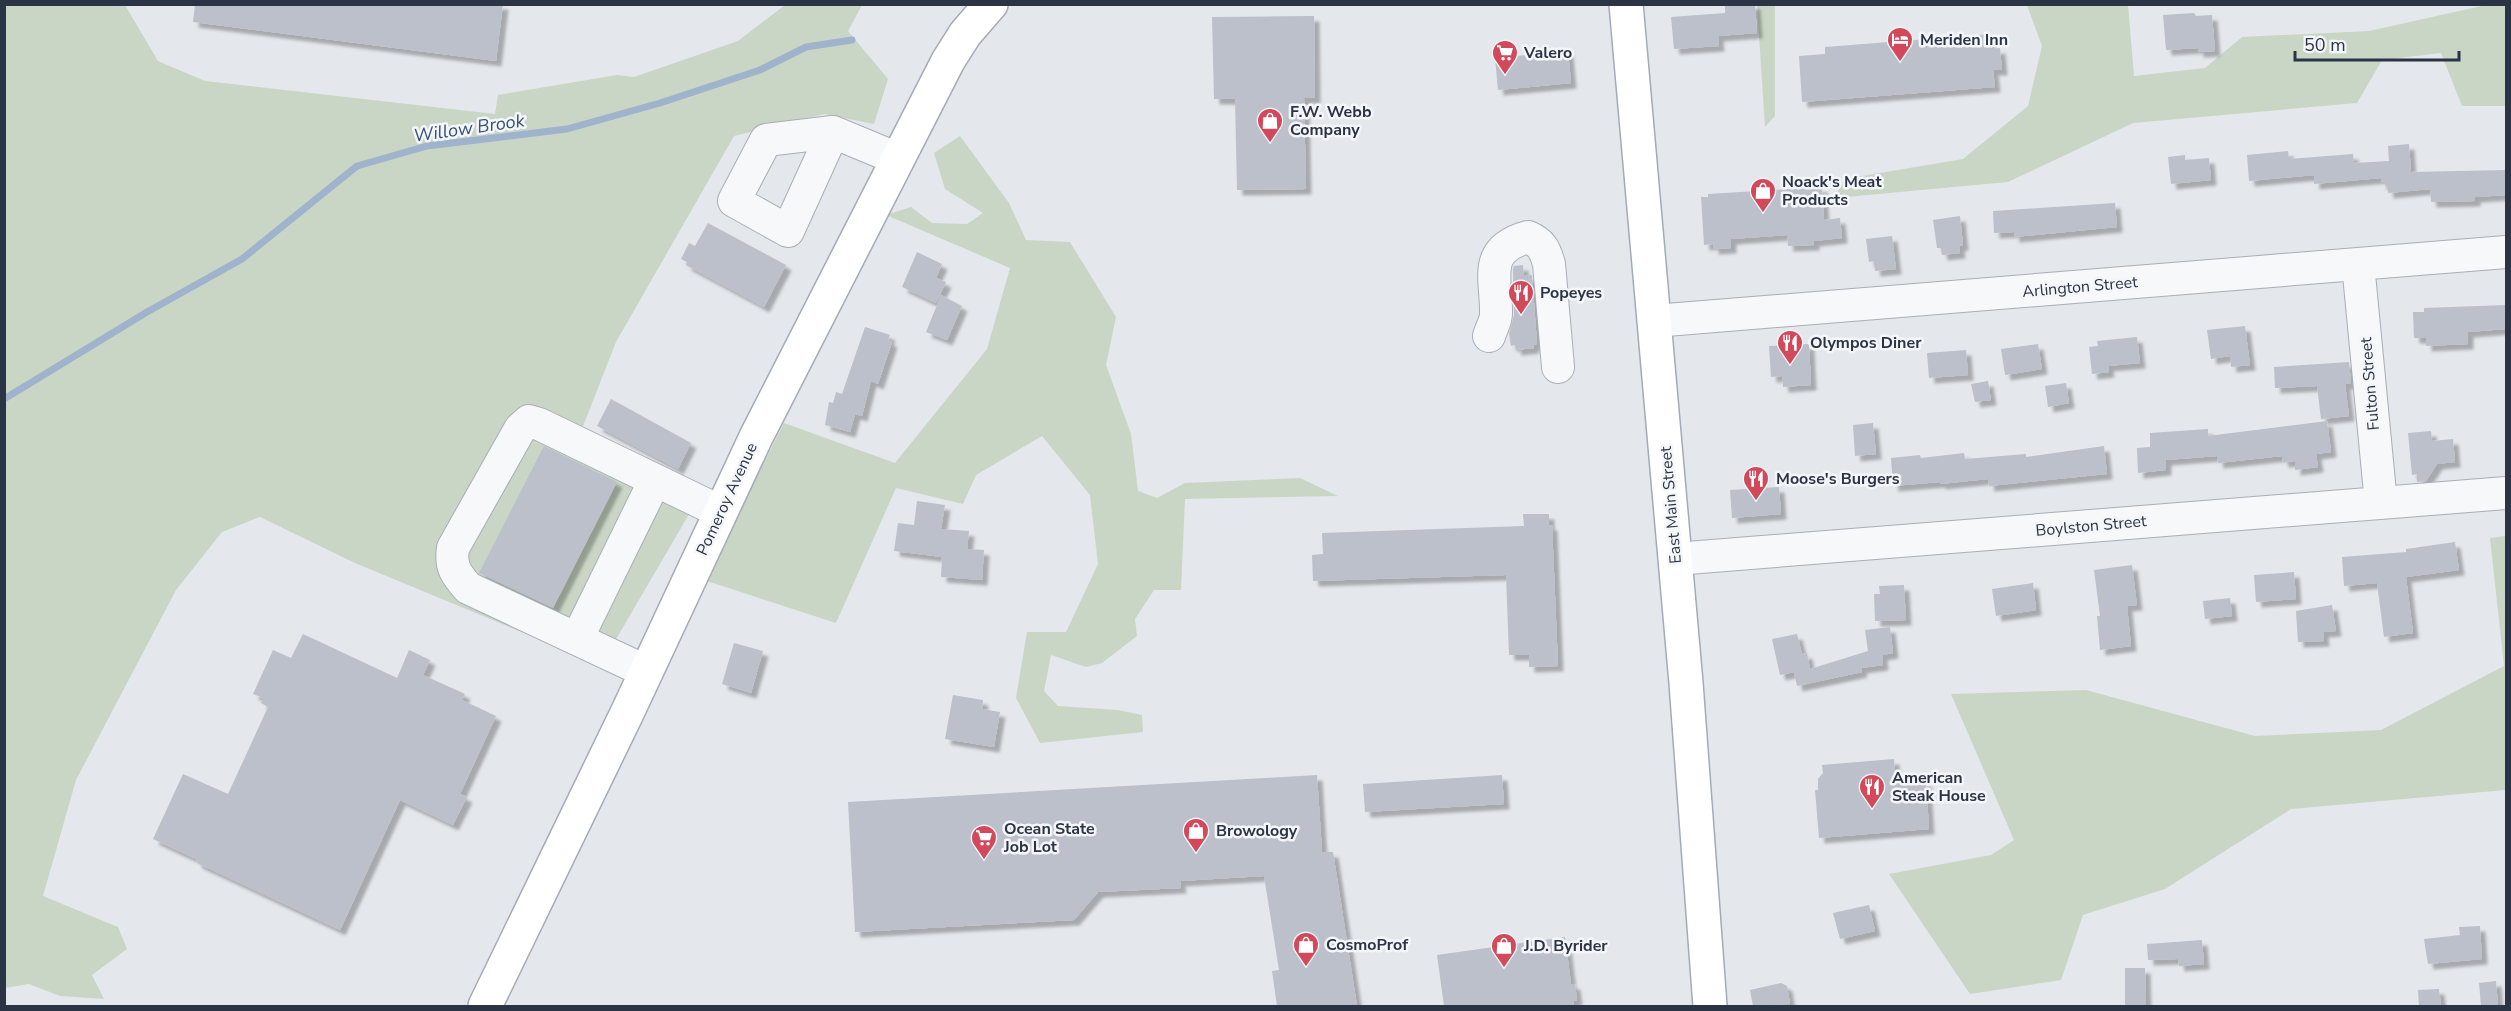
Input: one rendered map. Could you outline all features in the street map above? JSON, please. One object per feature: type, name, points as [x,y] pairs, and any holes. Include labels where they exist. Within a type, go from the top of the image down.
[{"type":"main road","name":"Pomeroy Avenue","points":[[485,1006],[756,437],[948,61],[965,34],[991,4]]},
{"type":"main road","name":"East Main Street","points":[[1626,4],[1675,559],[1710,1006]]},
{"type":"street","points":[[832,132],[898,159]]},
{"type":"street","name":"Arlington Street","points":[[1654,321],[2506,252]]},
{"type":"street","points":[[1489,336],[1496,316],[1493,267],[1499,258],[1521,253],[1533,255],[1549,264],[1558,367]]},
{"type":"street","name":"Fulton Street","points":[[2358,264],[2381,503]]},
{"type":"street","points":[[645,671],[468,588],[454,572],[451,561],[453,548],[520,429],[529,421],[721,512]]},
{"type":"street","points":[[577,639],[655,480]]},
{"type":"street","name":"Boylston Street","points":[[1675,559],[2506,493]]},
{"type":"green space","points":[[5,5],[125,5],[158,61],[205,81],[495,114],[498,95],[617,75],[634,77],[738,41],[785,5],[862,5],[848,31],[888,79],[874,124],[824,114],[734,136],[616,342],[578,439],[692,509],[601,665],[355,563],[260,517],[222,532],[176,590],[76,780],[43,896],[118,927],[127,949],[92,975],[104,999],[60,996],[29,984],[5,988]]},
{"type":"green space","points":[[1757,5],[1775,5],[1775,116],[1765,127]]},
{"type":"green space","points":[[2027,5],[2128,5],[2134,76],[2205,68],[2242,37],[2369,31],[2486,5],[2506,5],[2506,106],[2462,106],[2441,53],[2382,60],[2357,103],[2133,123],[2008,182],[1835,198],[1844,179],[1963,159],[2028,106],[2042,46]]},
{"type":"green space","points":[[960,136],[1009,203],[1026,240],[1070,242],[1116,317],[1106,365],[1131,434],[1138,491],[1157,498],[1185,483],[1300,478],[1338,496],[1185,499],[1181,590],[1154,590],[1135,619],[1137,636],[1102,663],[1086,667],[1051,655],[1044,691],[1058,706],[1118,710],[1142,715],[1143,732],[1040,743],[1016,698],[1027,632],[1066,632],[1098,564],[1090,495],[1042,436],[976,475],[963,504],[896,488],[836,623],[704,580],[784,423],[895,463],[987,349],[1010,268],[886,215],[911,207],[932,223],[967,224],[983,213],[945,189],[934,153]]},
{"type":"green space","points":[[2506,536],[2506,790],[2291,809],[2165,889],[2083,915],[2061,980],[1970,994],[1889,874],[1991,855],[2014,840],[1951,694],[2086,690],[2255,736],[2381,730],[2504,666],[2490,538]]},
{"type":"building","points":[[195,4],[503,4],[496,61],[193,22]]},
{"type":"building","points":[[1725,4],[1755,4],[1757,33],[1718,36],[1719,46],[1674,49],[1671,17],[1725,13]]},
{"type":"building","points":[[2194,13],[2196,16],[2212,15],[2215,51],[2198,52],[2198,48],[2166,50],[2163,15]]},
{"type":"building","name":"F.W. Webb Company","points":[[1314,16],[1315,98],[1304,98],[1306,189],[1237,190],[1235,99],[1214,99],[1212,17]]},
{"type":"building","name":"Meriden Inn","points":[[1991,34],[1992,49],[2000,48],[2002,70],[1993,70],[1995,87],[1802,102],[1799,56],[1825,54],[1825,47]]},
{"type":"building","points":[[1568,51],[1571,83],[1498,90],[1495,58]]},
{"type":"building","points":[[2409,144],[2411,172],[2506,170],[2506,195],[2475,197],[2475,201],[2431,202],[2430,189],[2388,193],[2387,184],[2381,184],[2381,178],[2314,184],[2314,175],[2249,181],[2247,155],[2288,151],[2289,159],[2353,154],[2354,163],[2389,161],[2388,146]]},
{"type":"building","points":[[2185,155],[2185,160],[2209,158],[2211,180],[2171,184],[2168,157]]},
{"type":"building","name":"Noack's Meat Products","points":[[1822,187],[1824,220],[1840,218],[1842,238],[1814,241],[1814,245],[1788,246],[1787,235],[1731,239],[1731,248],[1713,249],[1713,244],[1704,245],[1701,197],[1708,197],[1708,194]]},
{"type":"building","points":[[2115,203],[2117,227],[2014,237],[2014,232],[1994,233],[1993,211]]},
{"type":"building","points":[[1960,216],[1963,245],[1959,246],[1960,253],[1942,255],[1941,248],[1937,248],[1933,220]]},
{"type":"building","points":[[708,223],[786,265],[764,307],[686,265],[687,262],[681,259],[689,243],[695,246]]},
{"type":"building","points":[[1892,236],[1896,269],[1875,271],[1874,261],[1869,262],[1866,239]]},
{"type":"building","points":[[917,252],[942,264],[936,278],[946,282],[936,303],[902,287]]},
{"type":"building","name":"Popeyes","points":[[1523,265],[1524,276],[1532,275],[1537,344],[1533,345],[1534,348],[1516,350],[1515,345],[1511,346],[1509,334],[1514,315],[1513,270],[1514,266]]},
{"type":"building","points":[[941,295],[962,306],[947,340],[926,332]]},
{"type":"building","points":[[2506,305],[2506,329],[2468,332],[2468,344],[2426,346],[2426,338],[2414,338],[2413,312],[2424,312],[2424,308]]},
{"type":"building","points":[[2245,326],[2250,365],[2231,367],[2230,356],[2211,359],[2207,330]]},
{"type":"building","points":[[865,327],[890,335],[888,340],[892,342],[878,384],[871,381],[862,416],[855,414],[850,432],[825,425],[829,402],[833,403],[836,392],[842,394]]},
{"type":"building","points":[[2137,337],[2140,363],[2108,366],[2109,372],[2092,374],[2089,347],[2098,346],[2097,341]]},
{"type":"building","name":"Olympos Diner","points":[[1809,344],[1811,385],[1783,387],[1782,376],[1771,377],[1769,346]]},
{"type":"building","points":[[2038,344],[2042,369],[2005,375],[2001,349]]},
{"type":"building","points":[[1966,350],[1968,375],[1929,378],[1927,353]]},
{"type":"building","points":[[2349,362],[2351,383],[2345,384],[2349,416],[2321,419],[2317,386],[2275,388],[2274,367]]},
{"type":"building","points":[[1988,381],[1991,400],[1975,402],[1971,384]]},
{"type":"building","points":[[2066,383],[2069,403],[2048,407],[2045,386]]},
{"type":"building","points":[[611,399],[691,443],[678,469],[597,426]]},
{"type":"building","points":[[2327,421],[2331,452],[2316,454],[2318,467],[2295,470],[2295,461],[2283,462],[2282,456],[2218,463],[2217,456],[2166,460],[2166,470],[2138,473],[2137,448],[2150,447],[2150,433],[2208,429],[2208,436]]},
{"type":"building","points":[[1873,423],[1876,454],[1855,456],[1853,425]]},
{"type":"building","points":[[2431,431],[2432,441],[2453,439],[2455,462],[2437,464],[2426,481],[2417,482],[2417,474],[2412,475],[2408,433]]},
{"type":"building","points":[[544,446],[617,482],[553,608],[479,573]]},
{"type":"building","points":[[2104,446],[2107,474],[1989,486],[1988,479],[1893,486],[1891,458],[1920,455],[1921,458],[1964,453],[1965,459],[2026,454],[2026,457]]},
{"type":"building","name":"Moose's Burgers","points":[[1779,487],[1781,514],[1732,518],[1730,490]]},
{"type":"building","points":[[917,501],[945,505],[941,529],[969,531],[967,549],[984,550],[982,580],[941,577],[942,557],[894,551],[898,523],[914,525]]},
{"type":"building","points":[[1523,514],[1549,514],[1549,525],[1552,525],[1558,666],[1529,667],[1529,655],[1509,655],[1506,575],[1313,581],[1312,555],[1323,554],[1322,533],[1524,526]]},
{"type":"building","points":[[2455,542],[2459,570],[2406,577],[2413,633],[2384,637],[2377,583],[2344,586],[2342,557],[2406,552],[2406,549]]},
{"type":"building","points":[[2132,565],[2137,605],[2127,606],[2131,646],[2100,650],[2097,616],[2100,616],[2094,570]]},
{"type":"building","points":[[2294,572],[2296,599],[2256,602],[2254,575]]},
{"type":"building","points":[[2033,583],[2036,610],[1996,616],[1992,589]]},
{"type":"building","points":[[1904,585],[1906,620],[1875,621],[1874,594],[1880,594],[1879,586]]},
{"type":"building","points":[[2230,598],[2232,616],[2205,619],[2203,601]]},
{"type":"building","points":[[2332,605],[2336,631],[2323,632],[2324,641],[2298,642],[2296,611]]},
{"type":"building","points":[[1890,627],[1893,653],[1882,655],[1883,665],[1861,668],[1862,672],[1797,686],[1794,672],[1780,675],[1772,639],[1797,634],[1802,654],[1807,653],[1810,669],[1868,651],[1865,630]]},
{"type":"building","points":[[303,634],[397,678],[409,650],[430,660],[423,675],[465,694],[462,700],[496,716],[460,794],[467,797],[453,825],[400,800],[340,930],[197,863],[196,859],[153,839],[183,774],[228,794],[268,707],[261,703],[263,698],[253,694],[273,650],[291,658]]},
{"type":"building","points":[[734,643],[763,651],[751,693],[722,684]]},
{"type":"building","points":[[953,695],[983,700],[982,709],[1000,712],[994,747],[945,739]]},
{"type":"building","name":"American Steak House","points":[[1894,759],[1895,774],[1900,773],[1900,783],[1926,781],[1929,829],[1819,838],[1815,790],[1818,790],[1818,779],[1823,773],[1822,765]]},
{"type":"building","points":[[1317,775],[1322,852],[1333,852],[1357,1006],[1277,1006],[1272,971],[1279,970],[1264,876],[1180,881],[1181,888],[1098,892],[1074,920],[855,932],[848,802]]},
{"type":"building","points":[[1502,775],[1504,804],[1365,812],[1363,784]]},
{"type":"building","points":[[1869,905],[1875,931],[1840,939],[1833,913]]},
{"type":"building","points":[[2480,926],[2482,959],[2428,964],[2424,939],[2460,935],[2459,927]]},
{"type":"building","name":"J.D. Byrider","points":[[1565,937],[1571,984],[1575,984],[1577,1000],[1573,1001],[1574,1006],[1444,1006],[1437,955]]},
{"type":"building","points":[[2202,940],[2204,964],[2179,966],[2178,959],[2148,960],[2147,944]]},
{"type":"building","points":[[2125,968],[2145,968],[2146,1006],[2125,1006]]},
{"type":"building","points":[[2496,981],[2498,1006],[2481,1006],[2479,983]]},
{"type":"building","points":[[1781,983],[1787,986],[1790,1004],[1753,1006],[1750,990]]},
{"type":"building","points":[[2439,989],[2441,1006],[2419,1006],[2418,990]]},
{"type":"waterway","name":"Willow Brook","points":[[4,399],[147,312],[242,259],[357,166],[427,146],[567,129],[660,103],[760,70],[806,47],[852,40]]},
{"type":"place","name":"Meriden Inn","points":[[1900,63]]},
{"type":"place","name":"Valero","points":[[1505,76]]},
{"type":"place","name":"F.W. Webb Company","points":[[1270,144]]},
{"type":"place","name":"Noack's Meat Products","points":[[1763,214]]},
{"type":"place","name":"Popeyes","points":[[1521,316]]},
{"type":"place","name":"Olympos Diner","points":[[1790,366]]},
{"type":"place","name":"Moose's Burgers","points":[[1756,502]]},
{"type":"place","name":"American Steak House","points":[[1872,810]]},
{"type":"place","name":"Browology","points":[[1196,854]]},
{"type":"place","name":"Ocean State Job Lot","points":[[984,861]]},
{"type":"place","name":"CosmoProf","points":[[1306,968]]},
{"type":"place","name":"J.D. Byrider","points":[[1504,969]]}]
